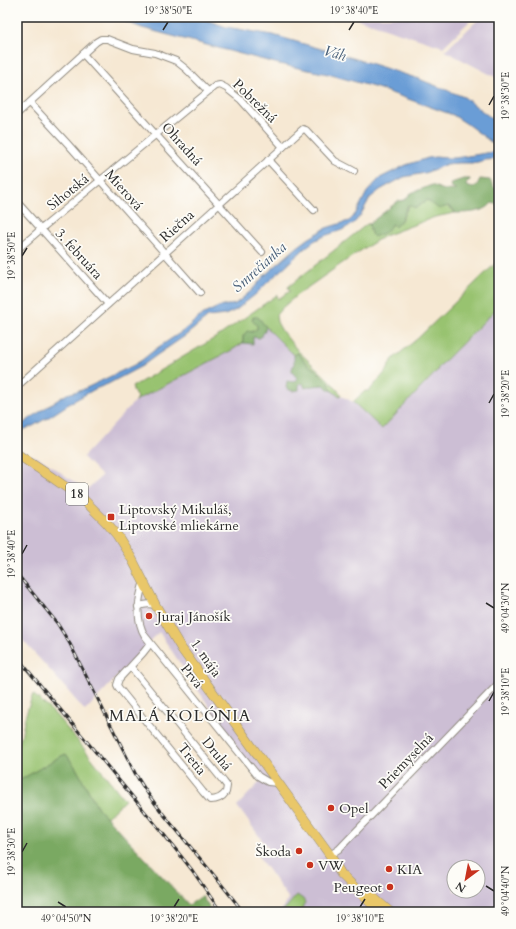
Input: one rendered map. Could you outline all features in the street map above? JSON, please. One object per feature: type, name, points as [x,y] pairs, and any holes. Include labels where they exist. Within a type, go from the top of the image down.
[{"type":"main road","name":"1. mája","points":[[17,454],[69,488],[95,510],[106,522],[135,565],[156,606],[181,648],[330,855],[341,874],[382,911]]},
{"type":"street","points":[[17,114],[101,39],[107,39],[133,49],[155,53],[182,65],[208,91]]},
{"type":"street","name":"Ohradná","points":[[83,54],[262,252]]},
{"type":"street","name":"Pobrežná","points":[[208,91],[217,85],[226,88],[241,100],[283,147]]},
{"type":"street","name":"Sihotská","points":[[17,250],[208,91]]},
{"type":"street","name":"Mierová","points":[[30,103],[200,293]]},
{"type":"street","name":"Riečna","points":[[17,387],[303,128],[335,161],[354,171]]},
{"type":"street","points":[[268,160],[314,210]]},
{"type":"street","name":"3. februára","points":[[17,202],[108,304]]},
{"type":"street","name":"Prvá","points":[[144,581],[138,607],[139,618],[141,629],[150,644],[258,776],[268,782],[278,783]]},
{"type":"street","points":[[138,607],[144,604],[152,604],[156,606]]},
{"type":"street","points":[[131,667],[150,644]]},
{"type":"street","name":"Tretia","points":[[131,667],[119,679],[117,685],[203,792]]},
{"type":"street","name":"Druhá","points":[[131,667],[227,786],[226,792],[215,800],[210,800],[203,792]]},
{"type":"street","name":"Priemyselná","points":[[330,855],[339,849],[499,683]]},
{"type":"shaded area","points":[[351,17],[474,17],[443,47]]},
{"type":"shaded area","points":[[481,17],[499,17],[499,79],[445,51]]},
{"type":"shaded area","points":[[499,306],[499,912],[280,912],[289,899],[258,856],[268,848],[237,806],[260,782],[159,632],[85,711],[17,634],[17,456],[24,452],[41,459],[86,490],[102,476],[83,457],[135,401],[232,350],[266,327],[328,389],[353,402],[382,429],[437,371],[438,368]]},
{"type":"green space","points":[[463,179],[470,179],[466,186],[473,188],[477,185],[480,179],[490,180],[492,185],[499,190],[499,205],[492,203],[480,211],[455,213],[453,209],[448,206],[439,209],[427,200],[416,208],[408,205],[402,219],[395,227],[392,224],[386,232],[374,237],[371,234],[369,224],[398,201],[405,200],[411,193],[432,185],[444,190],[457,190],[450,186],[451,183]]},
{"type":"green space","points":[[427,200],[446,206],[455,213],[435,217],[384,236],[297,295],[276,315],[277,322],[282,331],[298,351],[329,380],[341,394],[340,396],[332,391],[329,383],[317,371],[307,364],[298,353],[294,355],[258,317],[257,329],[243,336],[243,343],[135,401],[137,397],[132,387],[220,335],[277,295],[278,299],[290,291],[288,287],[367,224],[369,224],[371,234],[392,223],[395,227],[402,219],[409,205]]},
{"type":"green space","points":[[499,260],[499,306],[438,368],[437,371],[382,429],[353,402],[365,391],[369,391],[388,369],[389,364],[394,358],[417,339]]},
{"type":"green space","points":[[253,317],[258,317],[266,327],[265,331],[260,338],[253,337],[253,344],[243,343],[243,336],[247,331],[252,332],[257,329],[257,326],[252,320]]},
{"type":"green space","points":[[298,353],[307,364],[317,371],[329,383],[332,391],[324,385],[305,388],[303,383],[299,384],[299,390],[292,391],[286,388],[287,381],[293,382],[297,380],[292,372],[292,369],[294,364],[294,355]]},
{"type":"green space","points":[[33,694],[54,713],[125,800],[107,817],[98,808],[76,768],[66,754],[17,782],[17,747]]},
{"type":"green space","points":[[66,754],[76,768],[98,808],[189,905],[202,896],[212,912],[17,912],[17,782]]},
{"type":"green space","points":[[297,895],[303,899],[305,903],[302,912],[282,912]]},
{"type":"water","name":"Váh","points":[[114,17],[198,17],[226,27],[273,35],[419,79],[464,97],[499,124],[499,148],[453,115],[377,88],[328,74],[279,64],[142,28]]},
{"type":"water","points":[[499,151],[499,159],[472,163],[447,164],[425,173],[404,177],[380,190],[370,198],[360,216],[354,223],[342,230],[314,241],[256,294],[236,310],[225,315],[208,317],[185,336],[142,366],[108,384],[95,389],[33,426],[17,432],[17,425],[24,423],[67,394],[82,390],[134,365],[183,331],[202,315],[216,308],[235,304],[252,290],[264,276],[308,239],[326,228],[349,221],[356,213],[367,192],[380,178],[406,165],[428,158],[455,158]]},
{"type":"railway","points":[[17,574],[57,623],[70,644],[135,773],[145,789],[243,912]]},
{"type":"railway","points":[[17,657],[165,836],[192,870],[221,912]]},
{"type":"place","name":"Liptovský Mikuláš, Liptovské mliekárne","points":[[111,517]]},
{"type":"place","name":"Juraj Jánošík","points":[[149,616]]},
{"type":"place","name":"Opel","points":[[331,808]]},
{"type":"place","name":"Škoda","points":[[299,851]]},
{"type":"place","name":"VW","points":[[310,865]]},
{"type":"place","name":"KIA","points":[[389,869]]},
{"type":"place","name":"Peugeot","points":[[390,887]]},
{"type":"district","name":"MALÁ KOLÓNIA","points":[[180,716]]},
{"type":"water label","name":"Smrečianka","points":[[259,267]]}]
